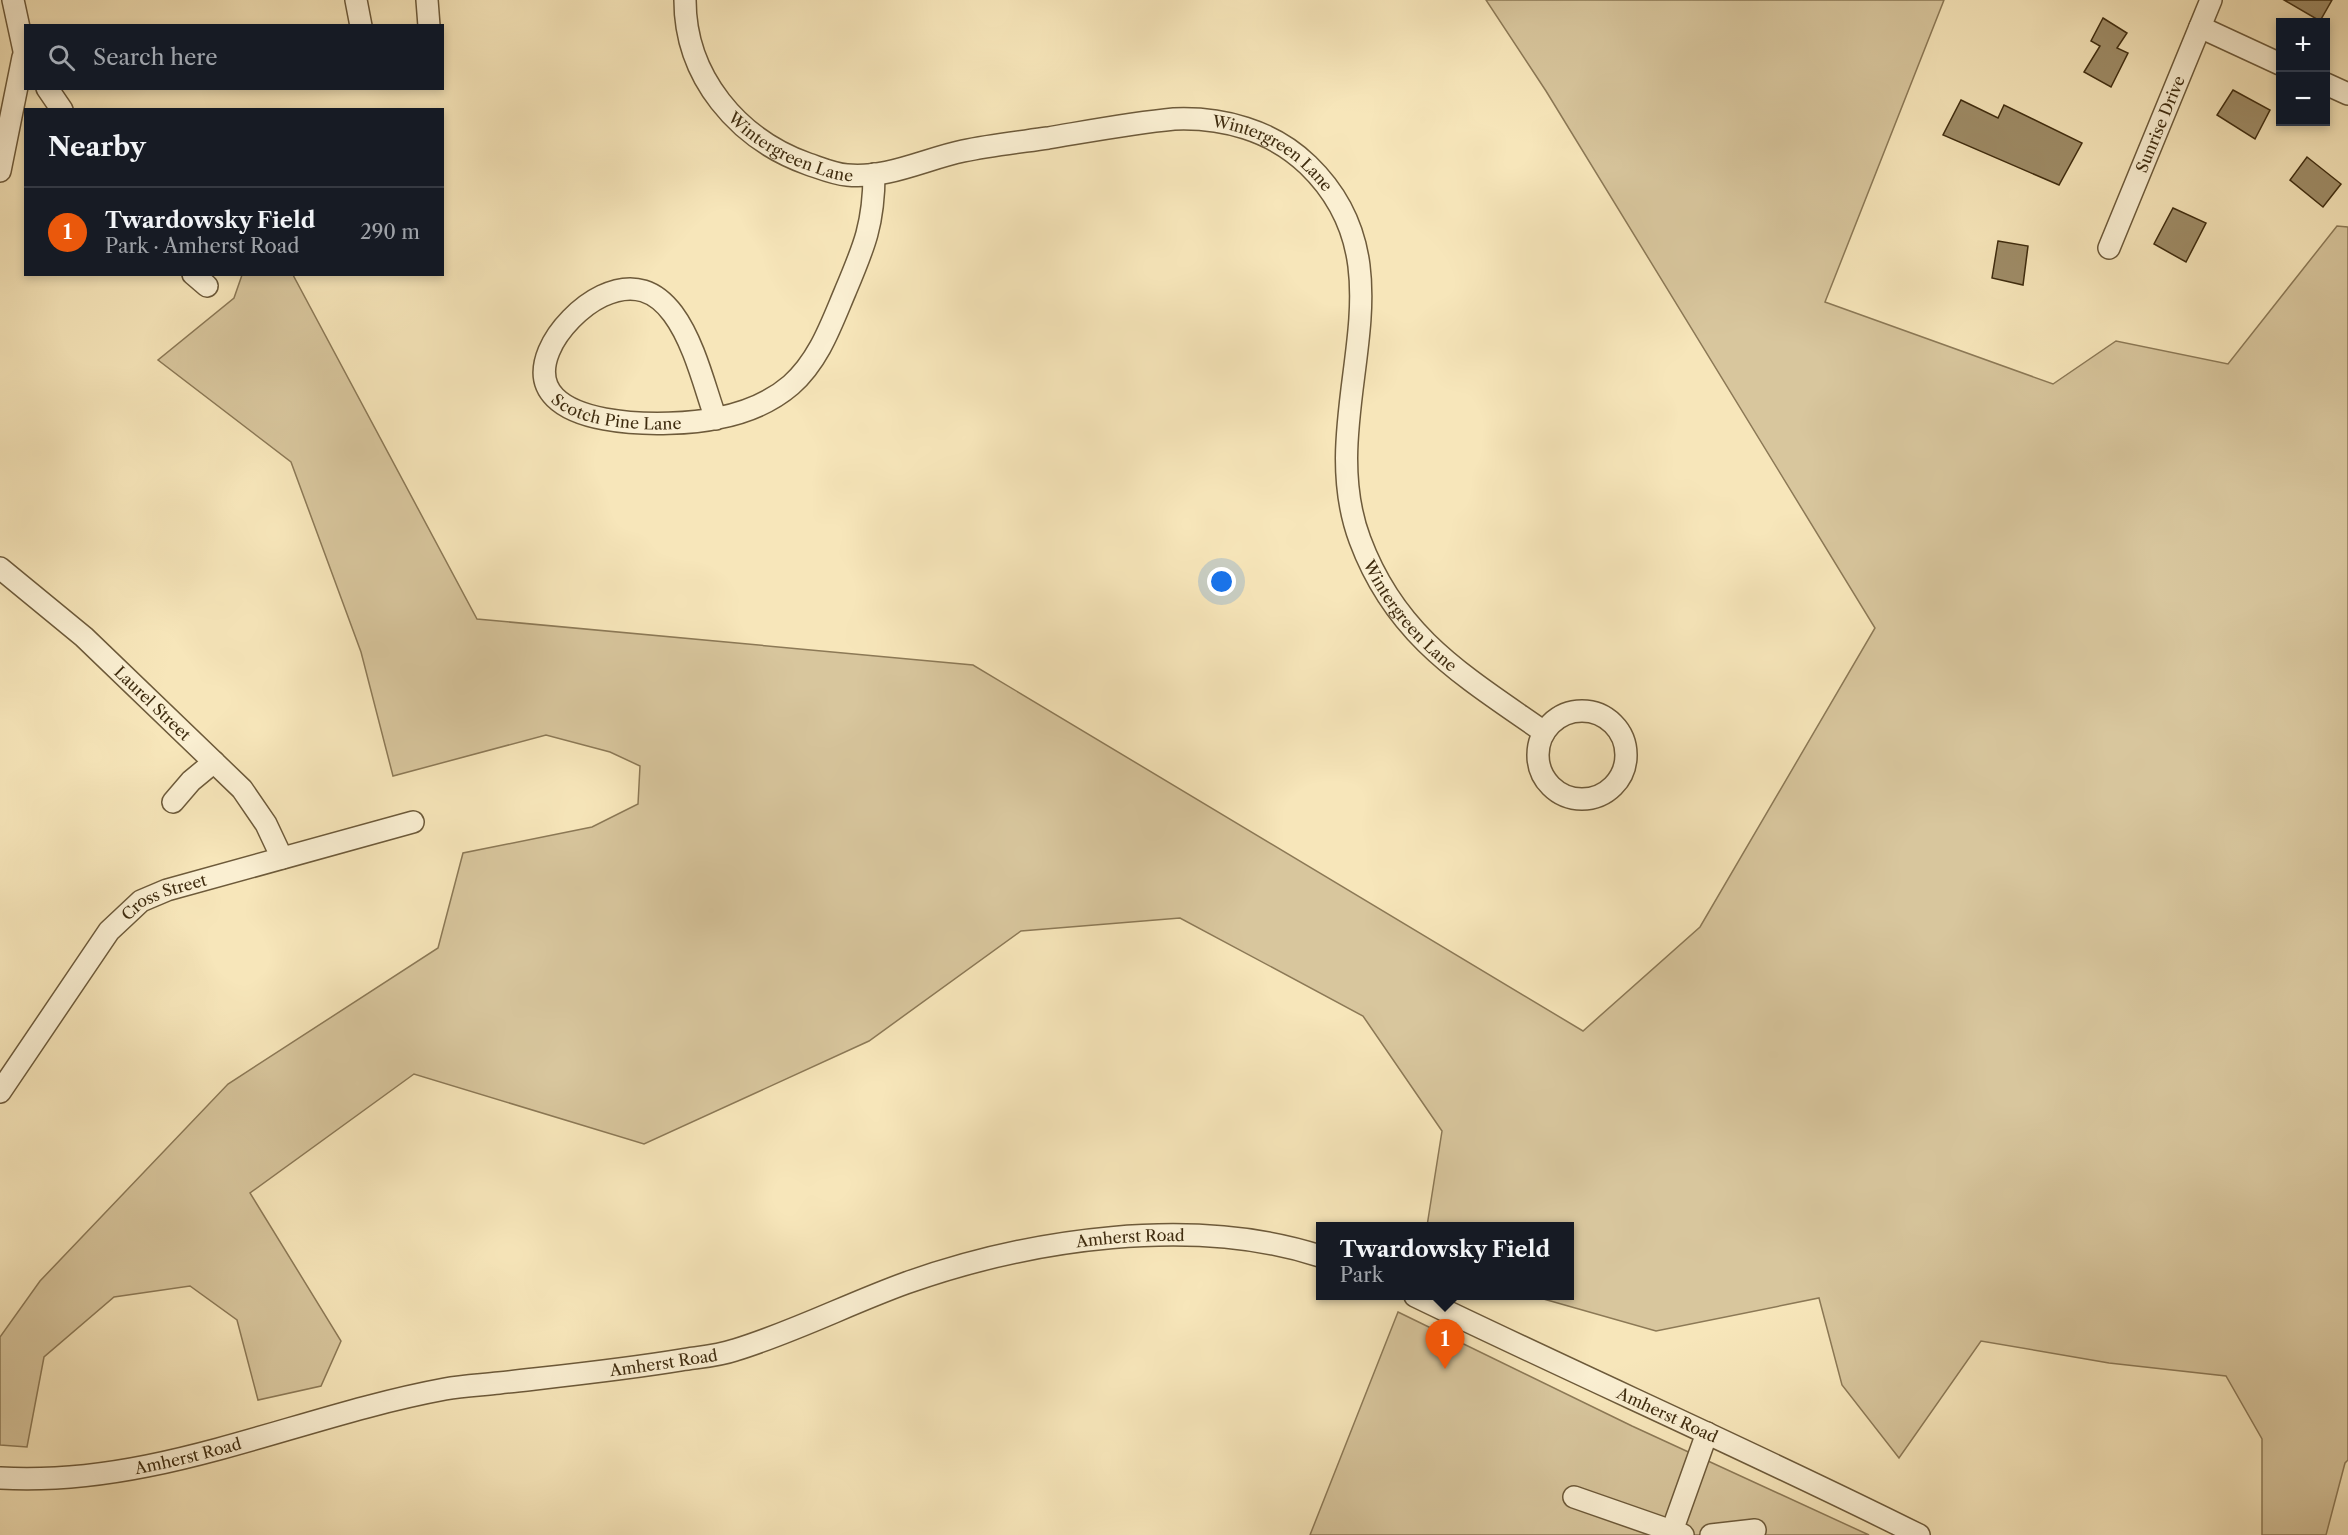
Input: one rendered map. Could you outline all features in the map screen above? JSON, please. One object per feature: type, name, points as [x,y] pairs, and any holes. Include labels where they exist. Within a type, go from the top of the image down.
[{"type":"street","points":[[0,171],[24,59],[13,0]]},
{"type":"street","points":[[356,0],[361,24]]},
{"type":"street","points":[[427,0],[429,24]]},
{"type":"street","name":"Wintergreen Lane","points":[[685,0],[688,30],[702,72],[715,95],[743,128],[782,153],[825,170],[847,175],[874,174],[904,169],[963,151],[1174,119],[1197,118],[1242,127],[1283,145],[1300,158],[1317,174],[1343,210],[1359,252],[1362,298],[1348,411],[1346,464],[1352,515],[1368,560],[1402,618],[1432,651],[1544,732]]},
{"type":"street","name":"Sunrise Drive","points":[[2109,248],[2211,0]]},
{"type":"street","points":[[2199,27],[2276,62]]},
{"type":"street","points":[[2330,86],[2348,94]]},
{"type":"street","points":[[48,90],[61,108]]},
{"type":"street","name":"Scotch Pine Lane","points":[[716,419],[681,324],[668,304],[647,292],[625,291],[596,300],[573,318],[552,343],[547,354],[545,364],[547,383],[559,399],[577,411],[610,421],[646,425],[716,419],[760,405],[792,384],[815,357],[868,240],[874,208],[874,174]]},
{"type":"street","name":"Laurel Street","points":[[0,568],[84,636],[242,789],[266,824],[282,858]]},
{"type":"street","points":[[1589,711],[1606,717],[1619,729],[1626,745],[1626,762],[1620,778],[1607,792],[1590,798],[1572,798],[1555,790],[1543,776],[1538,759],[1544,732],[1556,719],[1572,712],[1589,711]]},
{"type":"street","points":[[173,802],[191,781],[214,762]]},
{"type":"street","name":"Cross Street","points":[[0,1092],[109,931],[141,901],[167,890],[413,822]]},
{"type":"street","name":"Amherst Road","points":[[0,1478],[56,1480],[122,1472],[189,1457],[385,1401],[450,1388],[716,1356],[822,1318],[906,1283],[969,1262],[1036,1247],[1125,1238],[1214,1237],[1258,1241],[1316,1255]]},
{"type":"street","name":"Amherst Road","points":[[1423,1300],[1919,1535]]},
{"type":"street","points":[[1575,1497],[1677,1533],[1707,1434]]},
{"type":"street","points":[[1711,1535],[1755,1530]]},
{"type":"shaded area","points":[[1486,0],[1944,0],[1825,302],[2053,384],[2116,341],[2228,364],[2337,226],[2348,227],[2348,1460],[2345,1463],[2326,1535],[2262,1535],[2262,1439],[2226,1376],[2109,1363],[1981,1341],[1899,1458],[1842,1385],[1819,1298],[1656,1331],[1547,1300],[1574,1300],[1574,1222],[1428,1222],[1442,1131],[1363,1016],[1180,918],[1021,931],[869,1041],[644,1144],[414,1074],[250,1193],[341,1341],[321,1386],[258,1400],[237,1320],[190,1286],[114,1297],[44,1357],[27,1447],[0,1445],[0,1337],[40,1281],[228,1084],[438,948],[463,853],[592,827],[638,804],[640,766],[610,752],[546,735],[393,776],[361,652],[291,462],[158,360],[234,298],[242,276],[294,276],[477,619],[973,665],[1583,1031],[1700,927],[1875,628],[1546,91]]},
{"type":"shaded area","points":[[1398,1312],[1632,1426],[1869,1535],[1310,1535]]},
{"type":"building","points":[[2284,0],[2332,0],[2322,18],[2315,18]]},
{"type":"building","points":[[2103,18],[2127,33],[2117,48],[2128,53],[2111,87],[2084,72],[2100,46],[2091,41]]},
{"type":"building","points":[[2233,90],[2270,110],[2255,139],[2217,115]]},
{"type":"building","points":[[1961,100],[1998,118],[2004,105],[2082,143],[2059,185],[1943,135]]},
{"type":"building","points":[[2307,157],[2341,184],[2323,207],[2290,180]]},
{"type":"building","points":[[2173,208],[2206,223],[2186,262],[2154,244]]},
{"type":"building","points":[[1998,241],[2028,246],[2023,285],[1992,278]]},
{"type":"place","name":"Twardowsky Field","points":[[1445,1369]]}]
